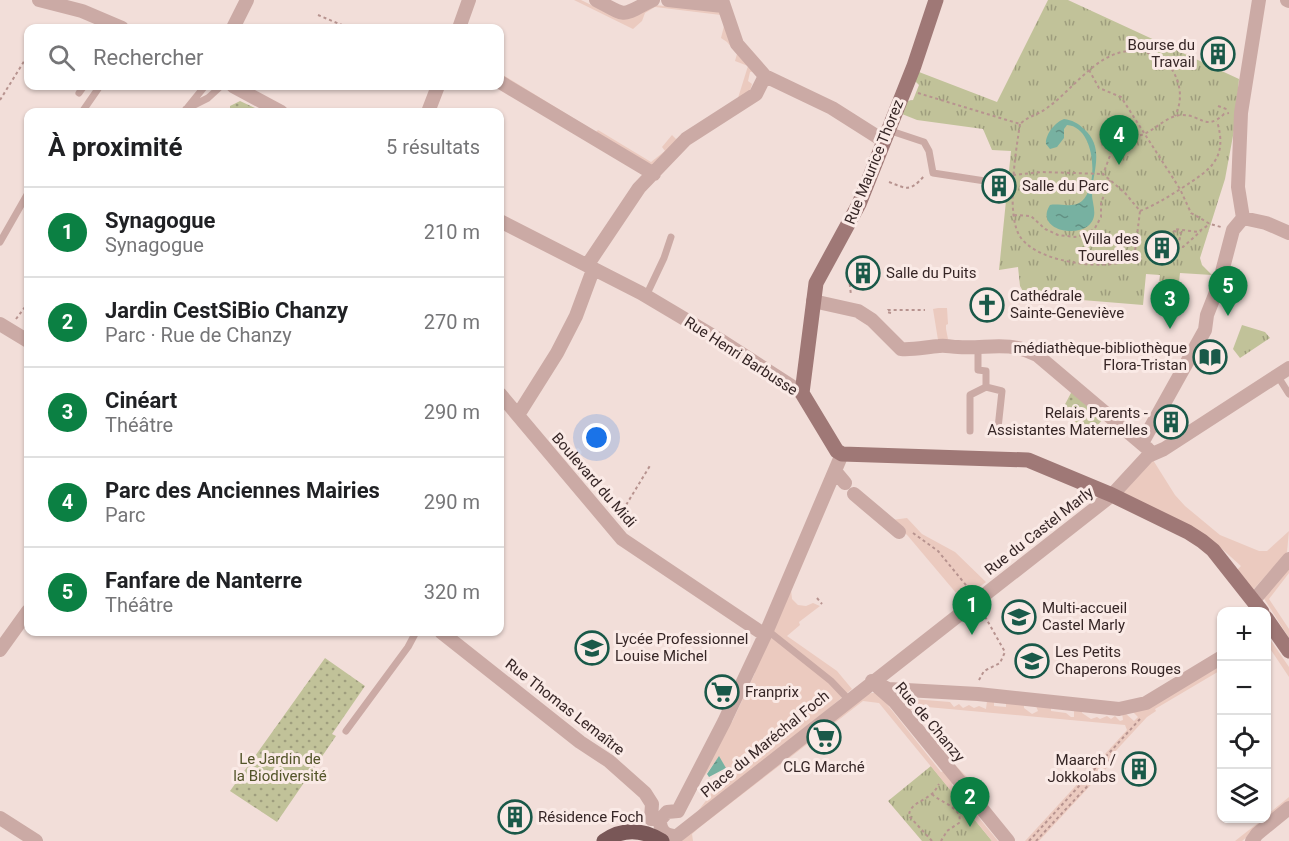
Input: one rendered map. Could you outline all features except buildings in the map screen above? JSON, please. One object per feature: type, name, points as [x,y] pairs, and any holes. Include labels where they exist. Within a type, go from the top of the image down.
[{"type":"main road","points":[[603,841],[618,833],[638,831],[662,841]]},
{"type":"street","points":[[39,0],[82,11],[113,24]]},
{"type":"street","points":[[235,24],[247,0]]},
{"type":"street","points":[[460,24],[469,0]]},
{"type":"street","points":[[596,0],[623,14],[630,13],[653,0]]},
{"type":"street","points":[[668,0],[723,3],[737,44],[765,76],[886,136]]},
{"type":"street","name":"Rue Maurice Thorez","points":[[802,393],[816,283],[859,204],[936,0]]},
{"type":"street","points":[[1142,443],[1205,330],[1207,315],[1218,287],[1233,230],[1243,218],[1238,187],[1241,112],[1259,0]]},
{"type":"street","points":[[518,415],[557,352],[576,316],[591,267],[639,188],[686,140],[756,94],[765,76]]},
{"type":"street","points":[[504,84],[654,174]]},
{"type":"street","points":[[240,90],[269,108]]},
{"type":"street","points":[[430,108],[436,90]]},
{"type":"street","points":[[1243,218],[1266,223],[1289,233]]},
{"type":"street","name":"Rue Henri Barbusse","points":[[504,223],[646,296],[717,344],[802,393],[837,451],[842,454]]},
{"type":"street","points":[[813,301],[858,311],[872,320],[901,349],[946,345],[1019,347],[1037,356],[1152,453]]},
{"type":"street","points":[[4,326],[24,338]]},
{"type":"street","name":"Rue du Castel Marly","points":[[872,681],[1112,495],[1152,453],[1164,449],[1283,371]]},
{"type":"street","name":"Boulevard du Midi","points":[[504,399],[622,539],[766,633]]},
{"type":"street","points":[[842,454],[1028,460],[1112,495],[1188,532],[1213,550],[1258,606],[1289,559]]},
{"type":"street","name":"Place du Maréchal Foch","points":[[638,831],[667,812],[678,811],[766,633],[842,454]]},
{"type":"street","points":[[835,471],[850,489],[899,532]]},
{"type":"street","points":[[0,650],[24,617]]},
{"type":"street","points":[[1271,628],[1289,651]]},
{"type":"street","name":"Rue Thomas Lemaître","points":[[446,636],[580,742],[620,770],[650,798],[655,820]]},
{"type":"street","points":[[872,681],[888,689],[978,693],[1119,709],[1148,702],[1217,659]]},
{"type":"street","name":"Place du Maréchal Foch","points":[[678,837],[872,681]]},
{"type":"street","name":"Rue de Chanzy","points":[[872,681],[895,702],[1008,841]]},
{"type":"street","points":[[1252,841],[1257,834],[1289,808]]},
{"type":"street","points":[[655,820],[663,832],[669,836],[678,837],[691,813]]},
{"type":"street","points":[[0,818],[36,841]]},
{"type":"lane","points":[[85,108],[97,90]]},
{"type":"lane","points":[[187,108],[202,90]]},
{"type":"lane","points":[[190,108],[217,90]]},
{"type":"lane","points":[[886,136],[924,142],[929,151],[933,173],[985,181]]},
{"type":"lane","points":[[0,242],[24,200]]},
{"type":"lane","points":[[646,296],[671,237]]},
{"type":"lane","points":[[978,346],[978,370],[986,371],[986,387]]},
{"type":"lane","points":[[1283,371],[1289,394]]},
{"type":"lane","points":[[970,431],[970,395],[986,387],[1002,391],[998,428]]},
{"type":"lane","points":[[766,633],[831,681],[849,700]]},
{"type":"lane","points":[[346,731],[414,636]]},
{"type":"path","points":[[318,15],[339,24]]},
{"type":"path","points":[[1140,211],[1134,260],[1114,265],[1083,265],[1054,259],[1034,249],[1021,238],[1014,223],[1013,175],[1020,124],[1029,116],[1046,109],[1089,70],[1115,53],[1132,50],[1160,57],[1167,63],[1177,79],[1180,93],[1180,105],[1176,116]]},
{"type":"path","points":[[0,100],[24,61]]},
{"type":"path","points":[[1089,70],[1099,88],[1121,97],[1180,189],[1191,213],[1210,224]]},
{"type":"path","points":[[904,88],[1020,124]]},
{"type":"path","points":[[1103,174],[1113,151],[1121,140],[1143,134],[1185,113],[1209,123],[1217,121],[1224,114],[1241,112]]},
{"type":"path","points":[[1140,211],[1156,205],[1205,174],[1219,155],[1222,142],[1217,121]]},
{"type":"path","points":[[888,182],[908,189],[915,186],[931,168]]},
{"type":"path","points":[[1013,175],[1042,172],[1103,174],[1140,211]]},
{"type":"path","points":[[1014,215],[1031,216],[1045,229],[1058,235],[1075,237],[1087,234],[1095,228],[1101,217],[1101,203],[1110,180]]},
{"type":"path","points":[[1210,224],[1183,247],[1177,246],[1181,233],[1174,231],[1175,228],[1198,232],[1210,224]]},
{"type":"path","points":[[849,278],[850,296]]},
{"type":"path","points":[[4,326],[24,307]]},
{"type":"path","points":[[891,313],[887,312],[888,310],[925,310]]},
{"type":"path","points":[[612,528],[651,464]]},
{"type":"path","points":[[817,598],[822,604]]},
{"type":"path","points":[[1029,841],[1149,710],[1148,702]]},
{"type":"path","points":[[1036,841],[1110,762],[1105,758]]},
{"type":"path","points":[[736,770],[743,765]]},
{"type":"path","points":[[932,841],[909,816],[910,808],[932,794],[939,784]]},
{"type":"path","points":[[932,794],[958,812],[960,816],[959,823],[947,831],[941,841]]},
{"type":"green space","points":[[1048,0],[1068,0],[1239,79],[1235,125],[1225,179],[1200,258],[1202,265],[1212,275],[1180,273],[1179,282],[1167,281],[1167,286],[1159,286],[1160,275],[1146,274],[1143,305],[1033,296],[1024,293],[1020,286],[1018,267],[999,270],[1011,151],[992,150],[983,129],[917,120],[902,114],[907,101],[913,100],[919,85],[915,81],[919,72],[997,102]]},
{"type":"green space","points":[[240,101],[255,108],[230,108]]},
{"type":"green space","points":[[1242,325],[1265,332],[1270,338],[1240,358],[1233,349]]},
{"type":"green space","points":[[1072,391],[1103,419],[1090,434],[1062,410]]},
{"type":"green space","name":"Le Jardin de la Biodiversité","points":[[325,658],[365,686],[332,734],[336,736],[277,822],[230,791]]},
{"type":"green space","points":[[931,766],[992,841],[922,841],[888,801]]},
{"type":"shaded area","points":[[574,0],[581,0],[616,17],[654,5],[720,11],[755,71],[750,72],[748,81],[752,84],[749,94],[651,166],[504,78],[504,75],[596,132],[598,130],[651,162],[665,151],[662,147],[672,135],[676,139],[738,98],[748,66],[735,61],[737,54],[721,38],[724,26],[721,15],[655,7],[645,13],[642,21],[633,29]]},
{"type":"shaded area","points":[[947,308],[948,339],[938,340],[933,309]]},
{"type":"shaded area","points":[[1153,460],[1175,495],[1220,535],[1259,551],[1267,551],[1289,531],[1287,552],[1252,591],[1235,572],[1241,566],[1221,548],[1217,550],[1120,495]]},
{"type":"shaded area","points":[[907,518],[922,534],[955,552],[986,582],[962,600],[892,520]]},
{"type":"shaded area","points":[[1289,567],[1289,573],[1269,599],[1289,629],[1289,638],[1271,607],[1263,597]]},
{"type":"shaded area","points":[[791,590],[792,599],[798,605],[806,606],[813,603],[820,606],[799,622],[800,625],[787,636],[837,671],[852,689],[698,818],[698,811],[728,772],[719,757],[699,783],[728,720],[732,722],[755,673],[751,671]]},
{"type":"shaded area","points":[[1271,641],[1289,667],[1289,677],[1271,650]]},
{"type":"shaded area","points":[[1217,661],[1217,672],[1155,709],[1156,711],[1147,717],[1110,757],[1114,760],[1039,841],[1025,841],[1127,730],[1125,725],[916,706],[910,711],[946,756],[974,784],[972,786],[1015,841],[1012,841],[901,703],[905,696],[913,694],[913,699],[950,702],[954,707],[959,704],[963,708],[969,705],[986,709],[987,701],[994,702],[994,706],[1006,707],[1006,703],[1024,705],[1024,708],[1032,714],[1038,711],[1036,706],[1051,707],[1051,711],[1066,713],[1071,717],[1074,717],[1074,709],[1082,710],[1082,713],[1091,719],[1107,716],[1111,719],[1115,716],[1120,721],[1123,720],[1122,713],[1125,713],[1134,721],[1138,717],[1132,711]]},
{"type":"shaded area","points":[[872,693],[878,693],[941,772],[945,771],[953,781],[952,785],[998,841],[992,841],[879,703],[863,701],[700,827],[692,834],[693,841],[682,841],[683,838]]},
{"type":"shaded area","points":[[1289,797],[1289,803],[1271,818],[1271,812]]},
{"type":"shaded area","points":[[1258,823],[1264,823],[1242,841],[1235,841]]},
{"type":"water","points":[[1064,119],[1075,122],[1084,129],[1096,150],[1092,191],[1094,218],[1088,226],[1074,231],[1065,231],[1051,225],[1047,213],[1050,205],[1070,205],[1082,201],[1091,183],[1092,158],[1089,146],[1077,128],[1067,125],[1064,129],[1064,138],[1057,147],[1050,149],[1046,144],[1051,129]]},
{"type":"water","points":[[719,756],[726,768],[709,777],[707,774]]},
{"type":"place","name":"Bourse du Travail","points":[[1218,54]]},
{"type":"place","name":"Parc des Anciennes Mairies","points":[[1119,165]]},
{"type":"place","name":"Salle du Parc","points":[[999,186]]},
{"type":"place","name":"Villa des Tourelles","points":[[1162,248]]},
{"type":"place","name":"Salle du Puits","points":[[863,273]]},
{"type":"place","name":"Cathédrale Sainte-Geneviève","points":[[987,305]]},
{"type":"place","name":"Fanfare de Nanterre","points":[[1228,316]]},
{"type":"place","name":"Cinéart","points":[[1170,329]]},
{"type":"place","name":"médiathèque-bibliothèque Flora-Tristan","points":[[1210,357]]},
{"type":"place","name":"Relais Parents - Assistantes Maternelles","points":[[1171,422]]},
{"type":"place","name":"Multi-accueil Castel Marly","points":[[1019,617]]},
{"type":"place","name":"Synagogue","points":[[972,635]]},
{"type":"place","name":"Lycée Professionnel Louise Michel","points":[[592,648]]},
{"type":"place","name":"Les Petits Chaperons Rouges","points":[[1032,661]]},
{"type":"place","name":"Franprix","points":[[722,692]]},
{"type":"place","name":"CLG Marché","points":[[824,737]]},
{"type":"place","name":"Maarch / Jokkolabs","points":[[1139,769]]},
{"type":"place","name":"Résidence Foch","points":[[515,817]]},
{"type":"place","name":"Jardin CestSiBio Chanzy","points":[[970,827]]}]
